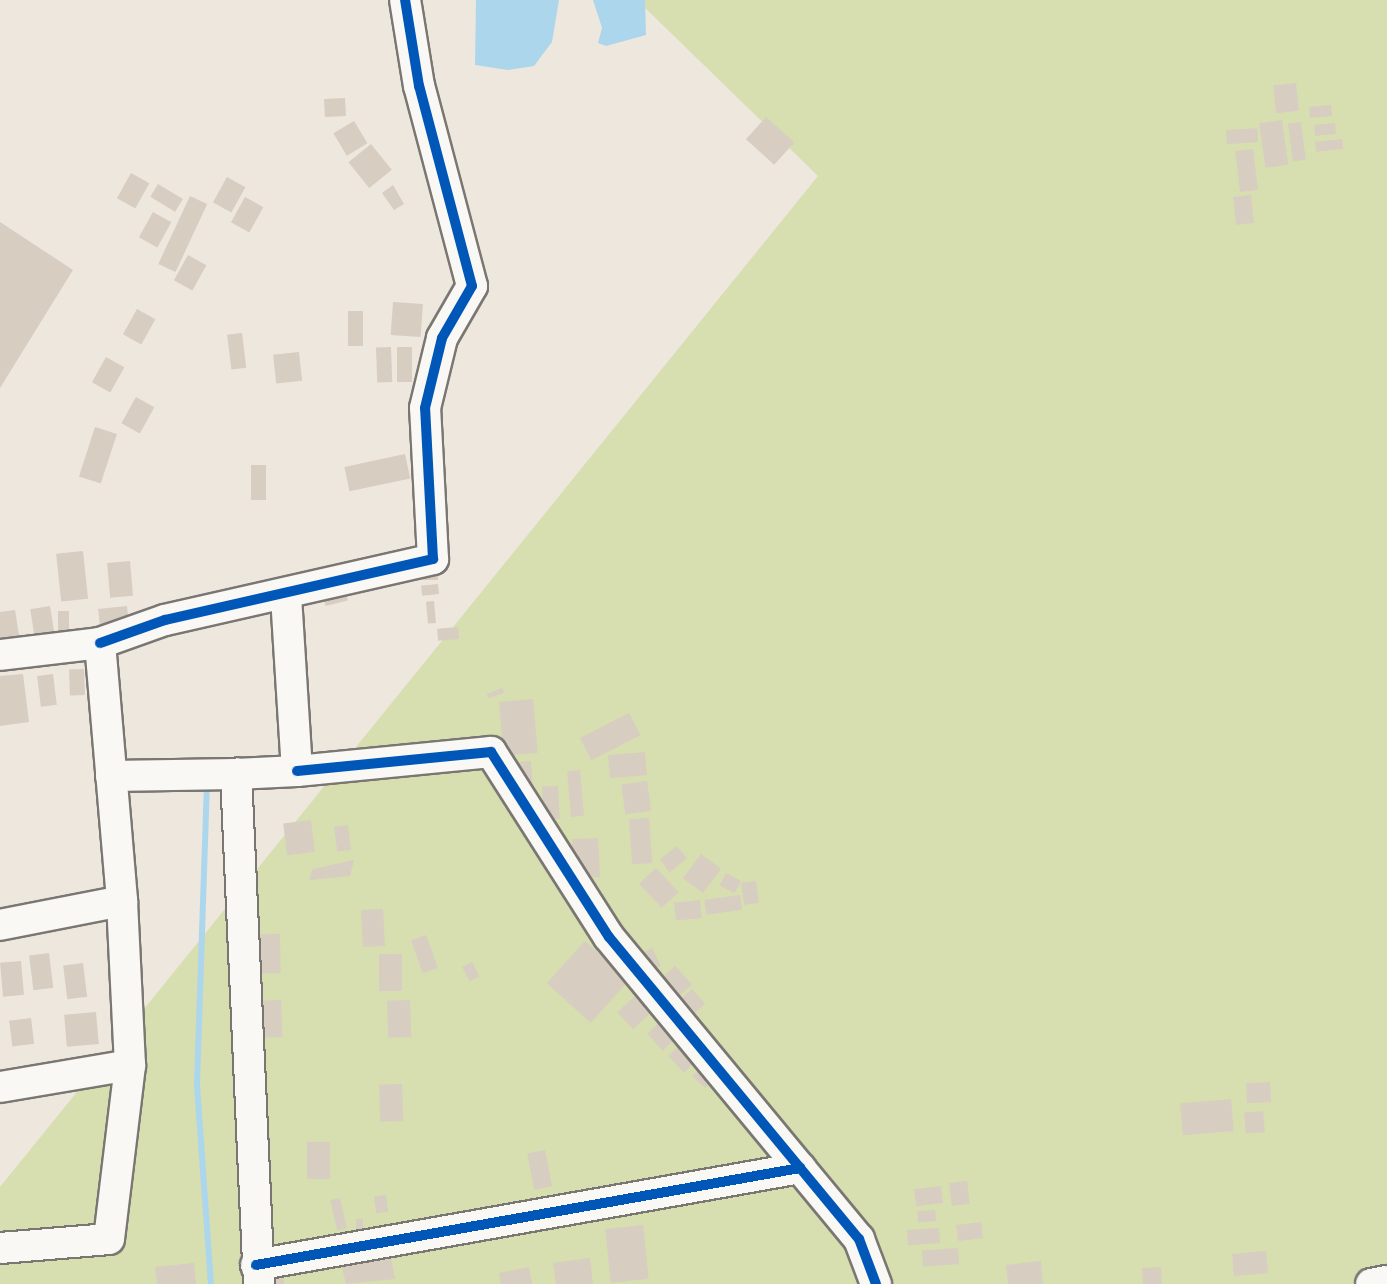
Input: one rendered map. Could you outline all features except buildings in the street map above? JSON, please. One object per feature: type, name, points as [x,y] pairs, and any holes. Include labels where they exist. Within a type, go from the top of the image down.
[{"type":"street","points":[[0,655],[100,643],[165,620],[433,559],[425,408],[442,338],[472,286],[419,86],[405,0]]},
{"type":"street","points":[[286,594],[298,771]]},
{"type":"street","points":[[0,1248],[109,1239],[130,1065],[122,901],[100,643]]},
{"type":"street","points":[[111,776],[298,771],[491,752],[609,937],[859,1239],[876,1284]]},
{"type":"street","points":[[236,774],[258,1274],[800,1168]]},
{"type":"street","points":[[0,925],[122,901]]},
{"type":"street","points":[[0,1087],[130,1065]]},
{"type":"street","points":[[1371,1284],[1387,1281]]},
{"type":"green space","points":[[637,0],[1387,0],[1387,1284],[0,1284],[0,1187],[818,176]]},
{"type":"water","points":[[476,0],[559,0],[552,42],[534,66],[508,70],[475,65]]},
{"type":"water","points":[[593,0],[645,0],[646,35],[606,46],[598,43],[602,28]]},
{"type":"waterway","points":[[207,782],[197,1085],[211,1284]]},
{"type":"cycle path","points":[[100,643],[165,620],[433,559],[425,408],[442,338],[472,286],[419,86],[405,0]]},
{"type":"cycle path","points":[[297,771],[491,752],[609,937],[859,1239],[876,1284]]},
{"type":"cycle path","points":[[256,1265],[800,1168]]}]
